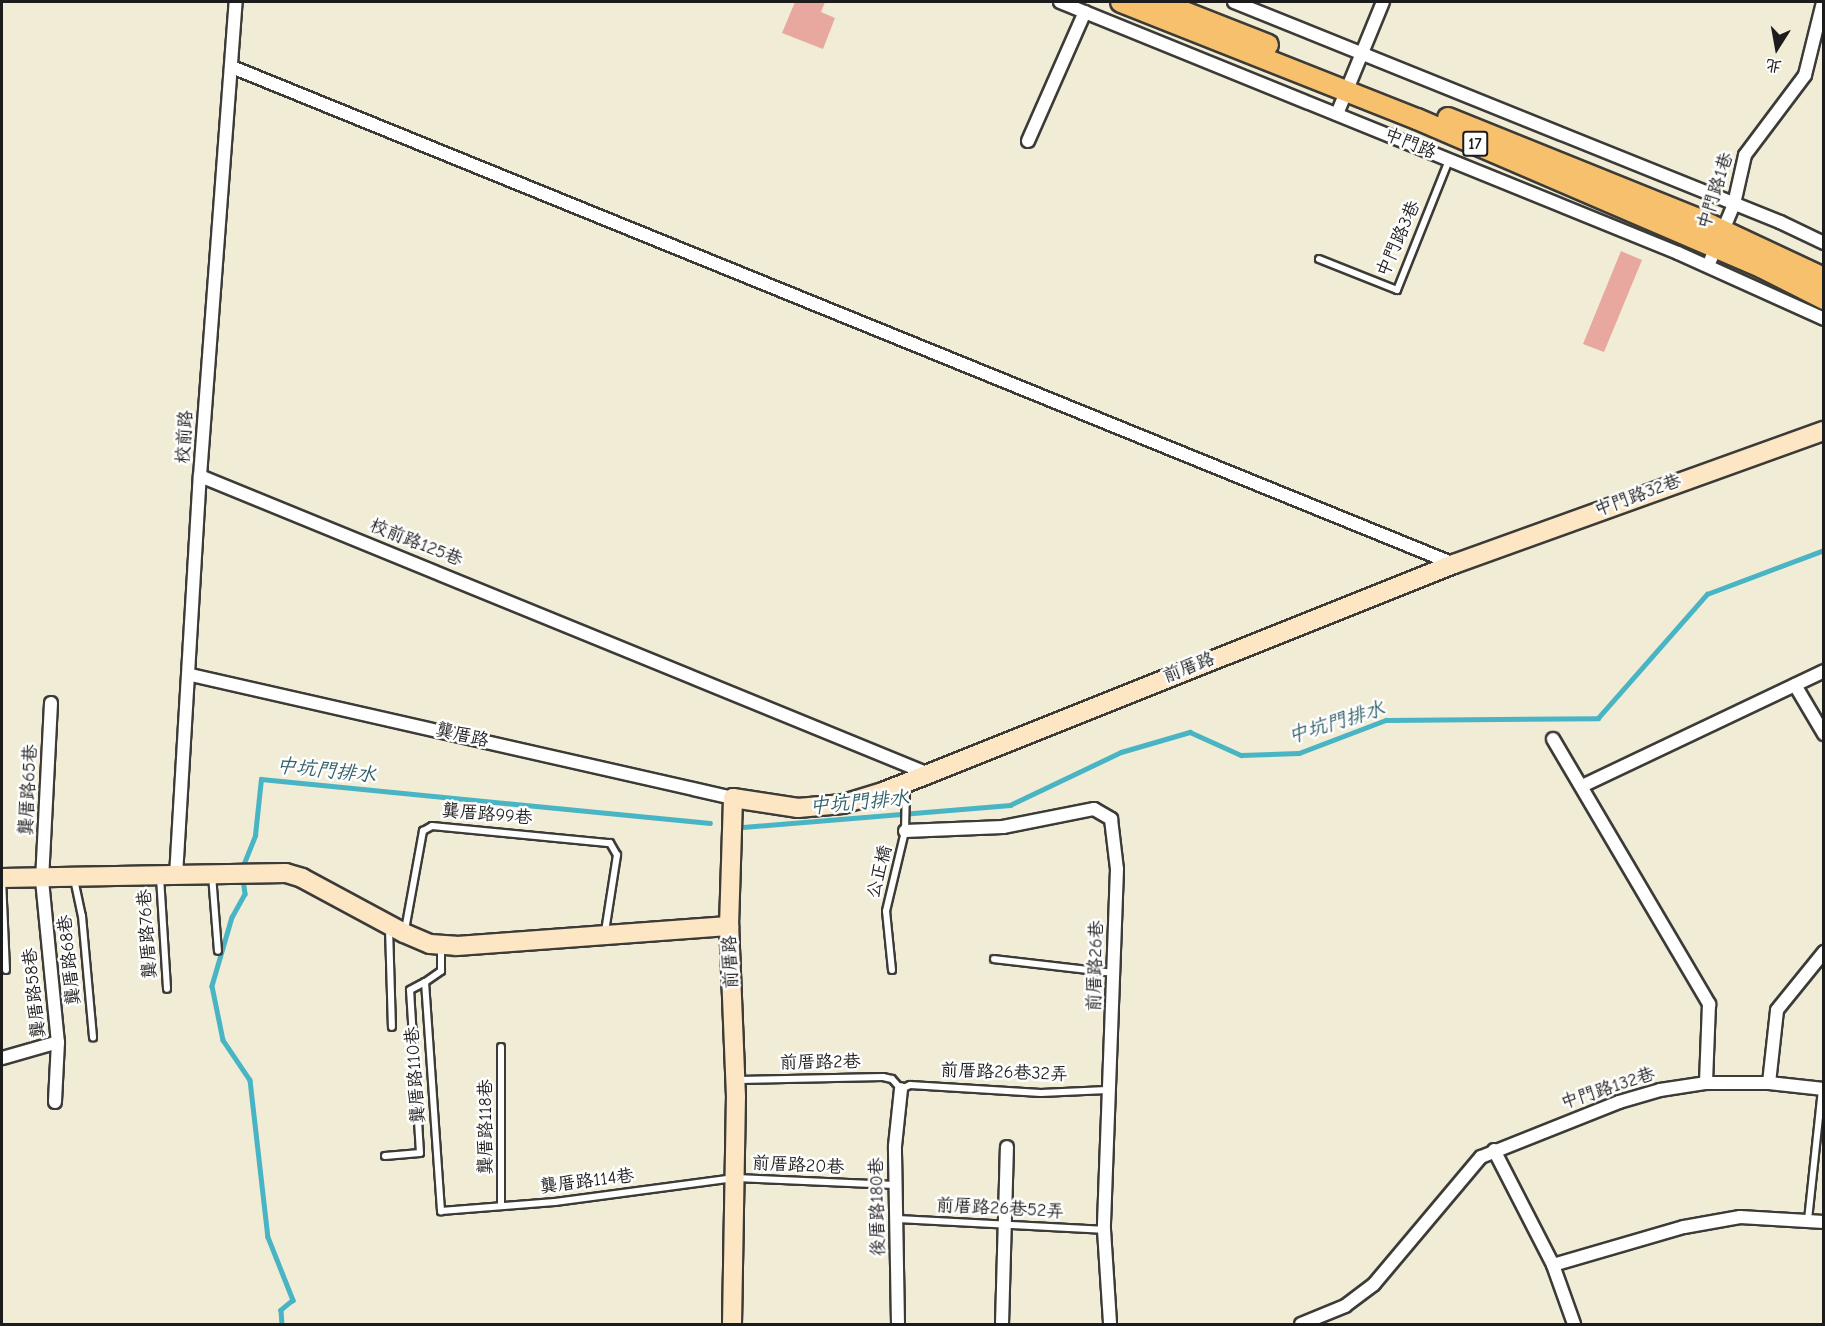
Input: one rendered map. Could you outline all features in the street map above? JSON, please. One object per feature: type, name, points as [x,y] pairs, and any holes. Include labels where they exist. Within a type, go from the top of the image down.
[{"type":"main road","name":"17","points":[[1121,2],[1165,6],[1719,239],[1824,278]]},
{"type":"main road","name":"17","points":[[1719,239],[1824,299]]},
{"type":"street","name":"校前路","points":[[168,876],[191,675],[200,476],[236,2]]},
{"type":"street","name":"中門路","points":[[1060,2],[1708,266],[1824,319]]},
{"type":"street","points":[[1234,2],[1734,204],[1824,243]]},
{"type":"street","points":[[1337,114],[1383,2]]},
{"type":"street","name":"中門路1巷","points":[[1708,266],[1734,204],[1745,155],[1805,75],[1823,2]]},
{"type":"street","points":[[1154,40],[1165,6]]},
{"type":"street","points":[[1028,141],[1085,12]]},
{"type":"street","points":[[232,67],[1454,564]]},
{"type":"street","name":"中門路32巷","points":[[1454,564],[1824,431]]},
{"type":"street","name":"校前路125巷","points":[[200,476],[618,644],[924,772]]},
{"type":"street","name":"前厝路","points":[[732,1324],[736,1178],[729,926],[733,798],[798,808],[843,804],[906,782],[924,772],[1454,564]]},
{"type":"street","points":[[1582,786],[1824,670]]},
{"type":"street","name":"龔厝路","points":[[191,675],[733,798]]},
{"type":"street","points":[[1795,685],[1824,734]]},
{"type":"street","name":"龔厝路65巷","points":[[42,880],[51,703]]},
{"type":"street","points":[[1553,739],[1709,1004],[1706,1083]]},
{"type":"street","name":"前厝路26巷","points":[[905,826],[1003,827],[1094,809],[1104,812],[1111,819],[1117,869],[1107,1090],[1104,1230],[1110,1324]]},
{"type":"street","points":[[2,878],[42,880],[236,874],[302,878],[397,929],[441,945],[729,926]]},
{"type":"street","name":"龔厝路58巷","points":[[42,880],[58,1042],[55,1102]]},
{"type":"street","points":[[1769,1083],[1777,1010],[1824,952]]},
{"type":"street","points":[[2,1058],[58,1042]]},
{"type":"street","name":"中門路132巷","points":[[1301,1324],[1345,1306],[1374,1284],[1480,1156],[1619,1102],[1706,1083],[1769,1083],[1822,1089]]},
{"type":"street","name":"後厝路180巷","points":[[898,1324],[895,1185],[900,1089]]},
{"type":"street","points":[[1002,1324],[1007,1147]]},
{"type":"street","points":[[1494,1150],[1553,1265],[1575,1324]]},
{"type":"street","points":[[1553,1265],[1715,1221],[1765,1216],[1824,1222]]},
{"type":"lane","name":"中門路3巷","points":[[1319,259],[1397,290],[1449,160]]},
{"type":"lane","name":"公正橋","points":[[892,970],[886,911],[905,826],[906,782]]},
{"type":"lane","name":"龔厝路99巷","points":[[397,929],[427,826],[605,841],[615,850],[604,935]]},
{"type":"lane","points":[[212,875],[218,951]]},
{"type":"lane","name":"龔厝路76巷","points":[[167,989],[168,876]]},
{"type":"lane","points":[[2,878],[6,970]]},
{"type":"lane","name":"龔厝路68巷","points":[[74,879],[82,916],[93,1038]]},
{"type":"lane","points":[[392,1027],[397,929]]},
{"type":"lane","points":[[385,1156],[420,1153],[410,990],[441,971],[441,945]]},
{"type":"lane","points":[[994,959],[1114,973]]},
{"type":"lane","name":"龔厝路110巷","points":[[425,982],[441,1211]]},
{"type":"lane","name":"龔厝路118巷","points":[[501,1047],[501,1206]]},
{"type":"lane","name":"前厝路2巷","points":[[735,1080],[883,1077],[892,1079],[900,1089]]},
{"type":"lane","name":"前厝路26巷32弄","points":[[900,1089],[920,1085],[1041,1093],[1107,1090]]},
{"type":"lane","points":[[1808,1220],[1822,1089]]},
{"type":"lane","name":"龔厝路114巷","points":[[441,1211],[736,1178]]},
{"type":"lane","name":"前厝路20巷","points":[[736,1178],[895,1185]]},
{"type":"lane","name":"前厝路26巷52弄","points":[[896,1219],[1104,1230]]},
{"type":"building","points":[[795,2],[825,2],[821,12],[835,18],[823,49],[782,33]]},
{"type":"building","points":[[1621,251],[1642,260],[1604,352],[1583,344]]},
{"type":"waterway","name":"中坑門排水","points":[[743,827],[1010,805],[1121,752],[1190,732],[1241,755],[1299,753],[1386,720],[1598,718],[1707,594],[1824,550]]},
{"type":"waterway","name":"中坑門排水","points":[[242,868],[255,835],[261,779],[710,823]]},
{"type":"waterway","name":"中坑門排水","points":[[243,879],[245,894],[232,917],[212,986],[223,1040],[250,1080],[268,1237],[293,1300],[281,1310],[282,1324]]}]
